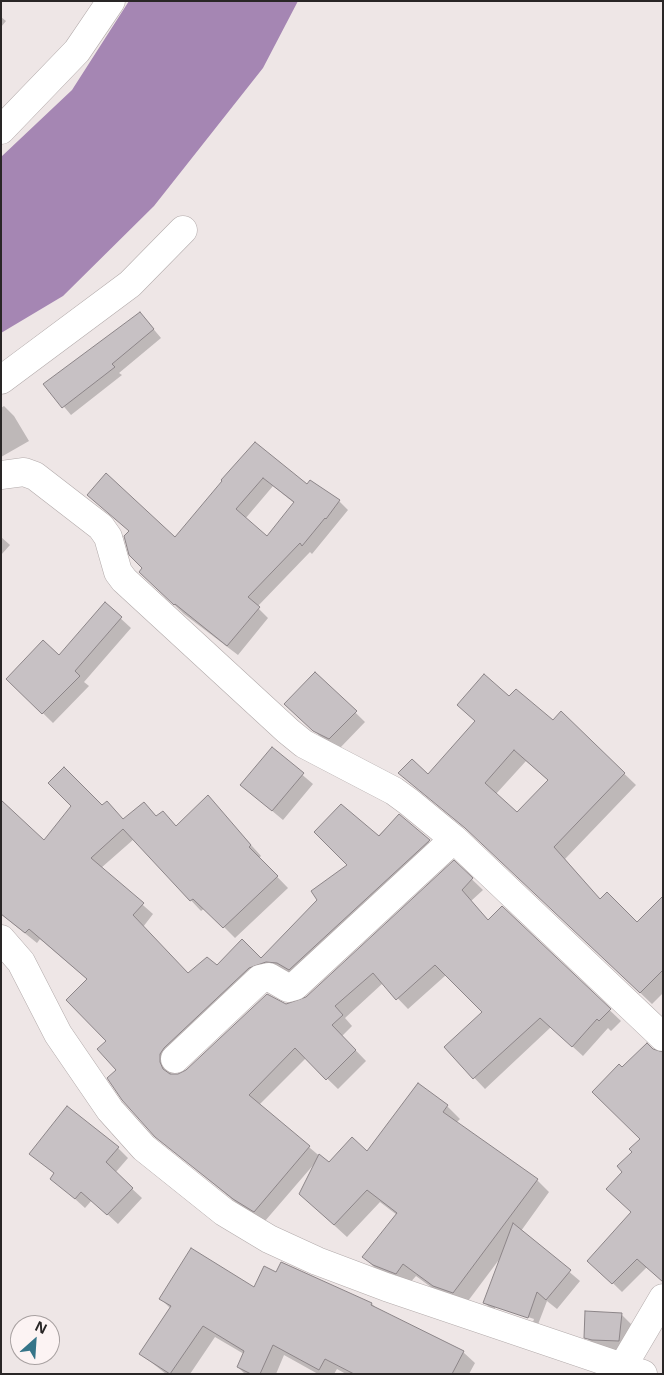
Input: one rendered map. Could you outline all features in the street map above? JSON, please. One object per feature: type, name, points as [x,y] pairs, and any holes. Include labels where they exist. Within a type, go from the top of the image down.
[{"type":"street","points":[[1,130],[77,51],[111,1]]},
{"type":"street","points":[[1,380],[130,284],[183,230]]},
{"type":"street","points":[[1,475],[24,472],[36,476],[101,527],[108,537],[118,572],[154,610],[288,731],[316,751],[394,791],[454,839],[663,1037]]},
{"type":"street","points":[[175,1059],[260,978],[268,977],[288,988],[295,986],[454,839]]},
{"type":"street","points":[[1,939],[21,962],[58,1034],[110,1110],[144,1148],[224,1212],[269,1239],[317,1261],[386,1288],[633,1370],[663,1298]]},
{"type":"shaded area","points":[[129,1],[298,1],[263,68],[154,206],[63,296],[1,333],[1,157],[72,90]]},
{"type":"building","points":[[140,312],[154,329],[112,364],[115,367],[62,408],[43,384]]},
{"type":"building","points":[[255,442],[307,484],[310,480],[340,500],[302,546],[300,543],[248,597],[260,607],[227,646],[174,605],[139,572],[142,568],[129,555],[124,536],[129,531],[87,495],[106,473],[175,537],[221,480]],"holes":[[[263,478],[294,502],[267,536],[236,509]]]},
{"type":"building","points":[[105,602],[122,617],[75,671],[80,676],[42,714],[6,679],[43,640],[59,655]]},
{"type":"building","points":[[315,672],[357,711],[329,739],[313,731],[284,704]]},
{"type":"building","points":[[484,674],[509,696],[516,689],[553,720],[561,711],[625,773],[554,847],[600,899],[607,892],[637,922],[663,896],[663,970],[640,993],[465,828],[398,773],[412,759],[428,774],[475,721],[457,705]],"holes":[[[514,750],[548,780],[517,812],[485,783]]]},
{"type":"building","points":[[272,747],[304,773],[272,811],[240,785]]},
{"type":"building","points":[[64,767],[102,805],[107,801],[123,819],[144,802],[156,816],[163,811],[176,826],[208,795],[251,845],[249,847],[278,876],[223,928],[193,899],[190,901],[123,829],[91,858],[144,903],[133,915],[188,973],[207,957],[217,965],[242,939],[261,958],[317,900],[311,891],[347,865],[314,832],[341,804],[379,836],[399,814],[430,840],[289,970],[277,963],[266,962],[249,968],[164,1048],[160,1054],[160,1062],[163,1069],[170,1074],[178,1074],[186,1070],[267,994],[286,1004],[306,997],[454,860],[473,878],[462,890],[488,920],[502,906],[611,1009],[599,1021],[597,1019],[572,1047],[540,1018],[473,1079],[444,1047],[482,1012],[435,965],[396,1000],[373,973],[335,1006],[343,1015],[332,1025],[356,1050],[326,1080],[295,1048],[249,1095],[310,1146],[254,1212],[233,1199],[155,1137],[122,1100],[107,1078],[116,1070],[97,1049],[106,1041],[66,1000],[87,979],[29,929],[25,933],[1,914],[1,800],[44,840],[71,806],[48,783]]},
{"type":"building","points":[[647,1043],[653,1049],[663,1052],[663,1282],[637,1259],[612,1284],[587,1261],[631,1212],[606,1189],[622,1172],[617,1166],[632,1152],[629,1149],[640,1139],[592,1092],[619,1064],[622,1067]]},
{"type":"building","points":[[418,1083],[448,1105],[443,1112],[538,1179],[453,1293],[433,1286],[403,1264],[396,1274],[373,1265],[362,1257],[397,1213],[367,1190],[334,1225],[299,1194],[319,1154],[329,1162],[352,1137],[367,1151]]},
{"type":"building","points":[[67,1106],[119,1147],[106,1162],[133,1188],[107,1215],[81,1192],[75,1199],[50,1179],[54,1173],[29,1154]]},
{"type":"building","points":[[513,1223],[571,1270],[546,1300],[537,1292],[528,1318],[483,1303]]},
{"type":"building","points":[[191,1248],[254,1287],[264,1266],[276,1272],[281,1262],[372,1303],[371,1305],[464,1351],[452,1374],[354,1374],[325,1359],[319,1370],[273,1345],[260,1374],[251,1374],[237,1367],[244,1351],[203,1326],[170,1374],[139,1354],[171,1306],[159,1299]]},
{"type":"building","points":[[585,1311],[622,1313],[619,1341],[584,1338]]}]
